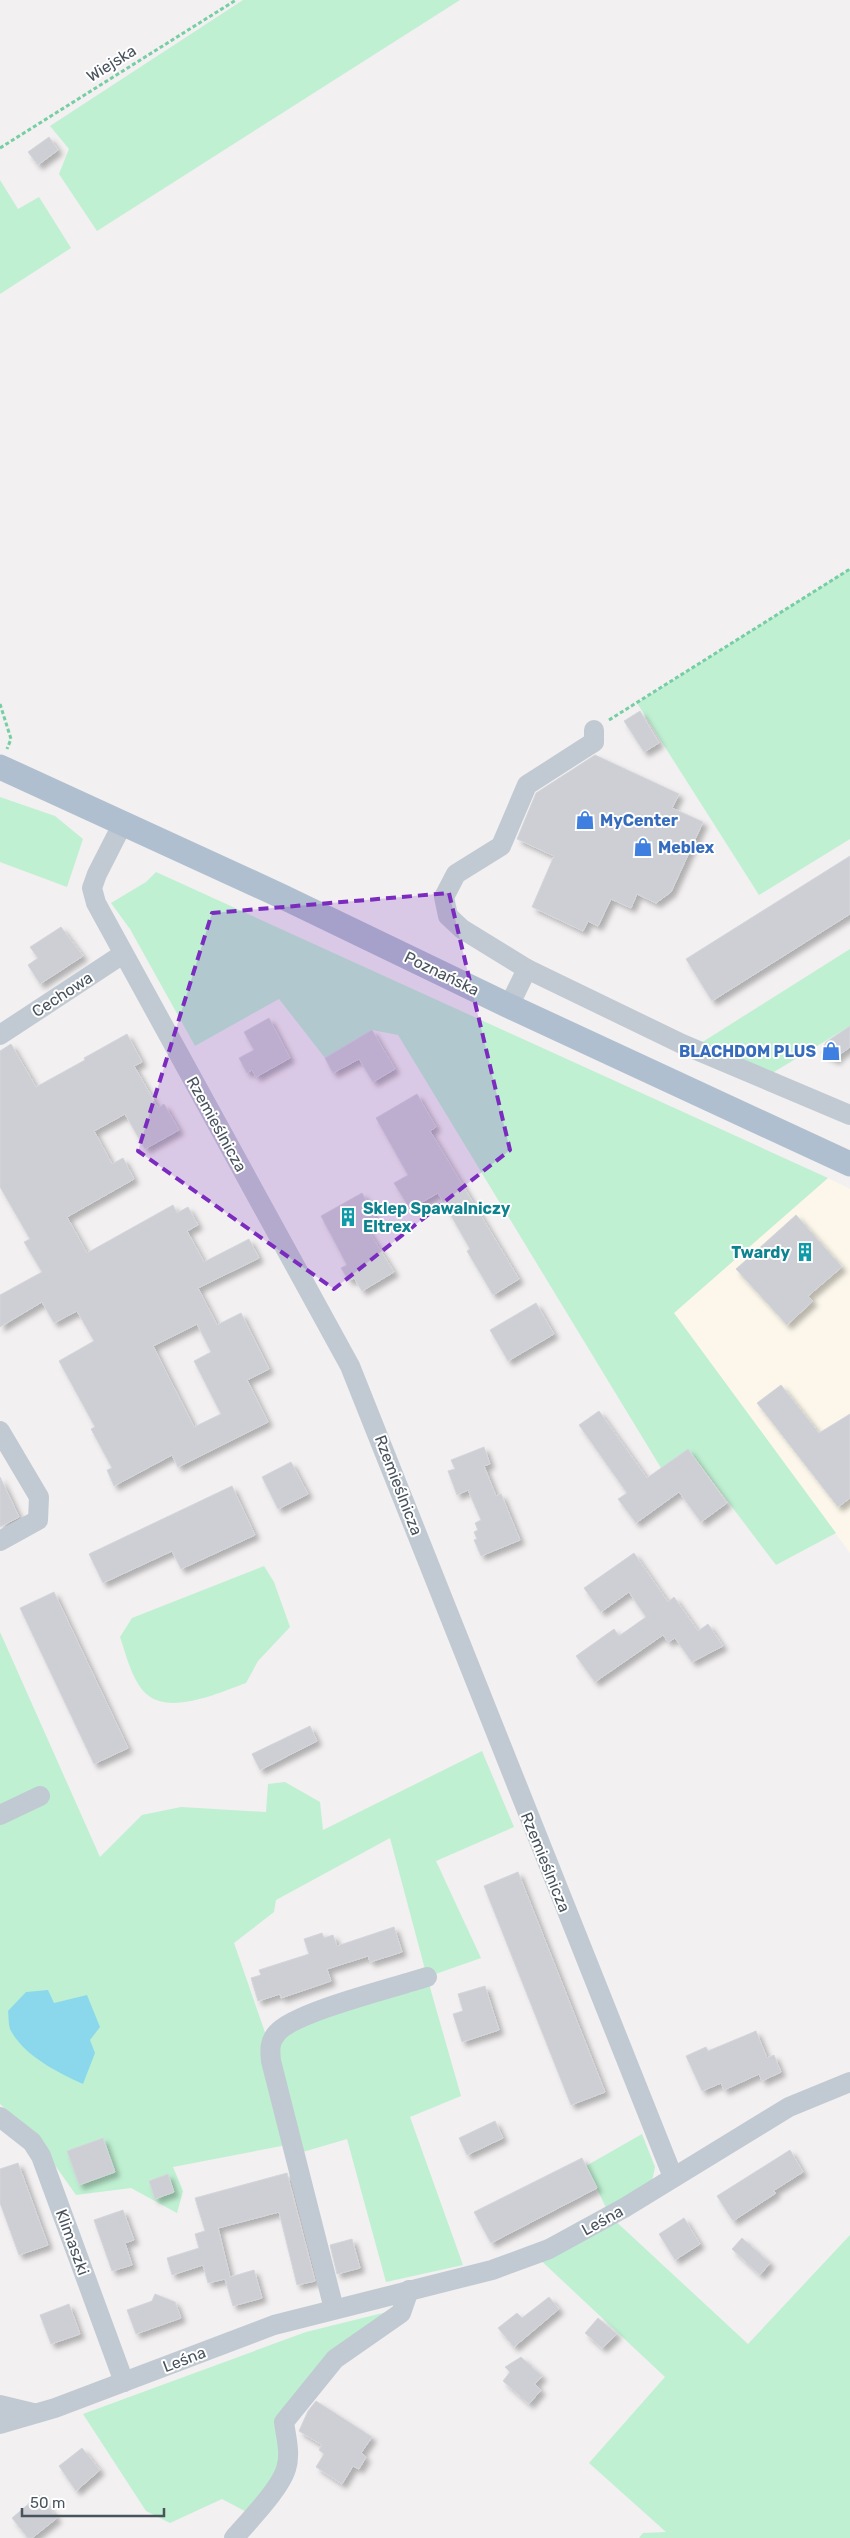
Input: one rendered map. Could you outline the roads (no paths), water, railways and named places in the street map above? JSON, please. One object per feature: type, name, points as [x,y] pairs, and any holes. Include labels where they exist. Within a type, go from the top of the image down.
[{"type":"main road","name":"Poznańska","points":[[0,767],[305,907],[509,1006],[850,1164]]},
{"type":"street","points":[[594,730],[594,742],[527,785],[500,846],[456,874],[444,897],[448,916],[462,929],[527,969],[682,1044],[850,1115]]},
{"type":"street","name":"Rzemieślnicza","points":[[123,823],[97,874],[92,888],[96,903],[350,1366],[369,1409],[498,1741],[673,2177]]},
{"type":"street","name":"Cechowa","points":[[0,1034],[123,954]]},
{"type":"street","points":[[509,1006],[527,969]]},
{"type":"street","points":[[0,1431],[39,1498],[40,1508],[38,1520],[0,1541]]},
{"type":"street","points":[[0,1815],[40,1796]]},
{"type":"street","points":[[334,2308],[271,2062],[270,2044],[277,2033],[296,2018],[427,1977]]},
{"type":"street","name":"Leśna","points":[[0,2424],[55,2408],[274,2325],[334,2308],[492,2270],[549,2249],[624,2208],[789,2107],[850,2082]]},
{"type":"street","name":"Klimaszki","points":[[0,2117],[32,2142],[41,2156],[124,2382]]},
{"type":"street","points":[[234,2538],[254,2516],[286,2470],[288,2447],[284,2422],[334,2359],[400,2313],[409,2290]]},
{"type":"street","name":"Leśna","points":[[0,2405],[35,2413]]},
{"type":"water","points":[[48,1990],[54,2003],[87,1995],[100,2027],[90,2040],[95,2053],[83,2084],[43,2063],[25,2049],[10,2029],[8,2011],[26,1992]]},
{"type":"place","name":"MyCenter","points":[[585,820]]},
{"type":"place","name":"Meblex","points":[[643,847]]},
{"type":"place","name":"BLACHDOM PLUS","points":[[831,1051]]},
{"type":"place","name":"Sklep Spawalniczy Eltrex","points":[[348,1217]]},
{"type":"place","name":"Twardy","points":[[805,1252]]}]
